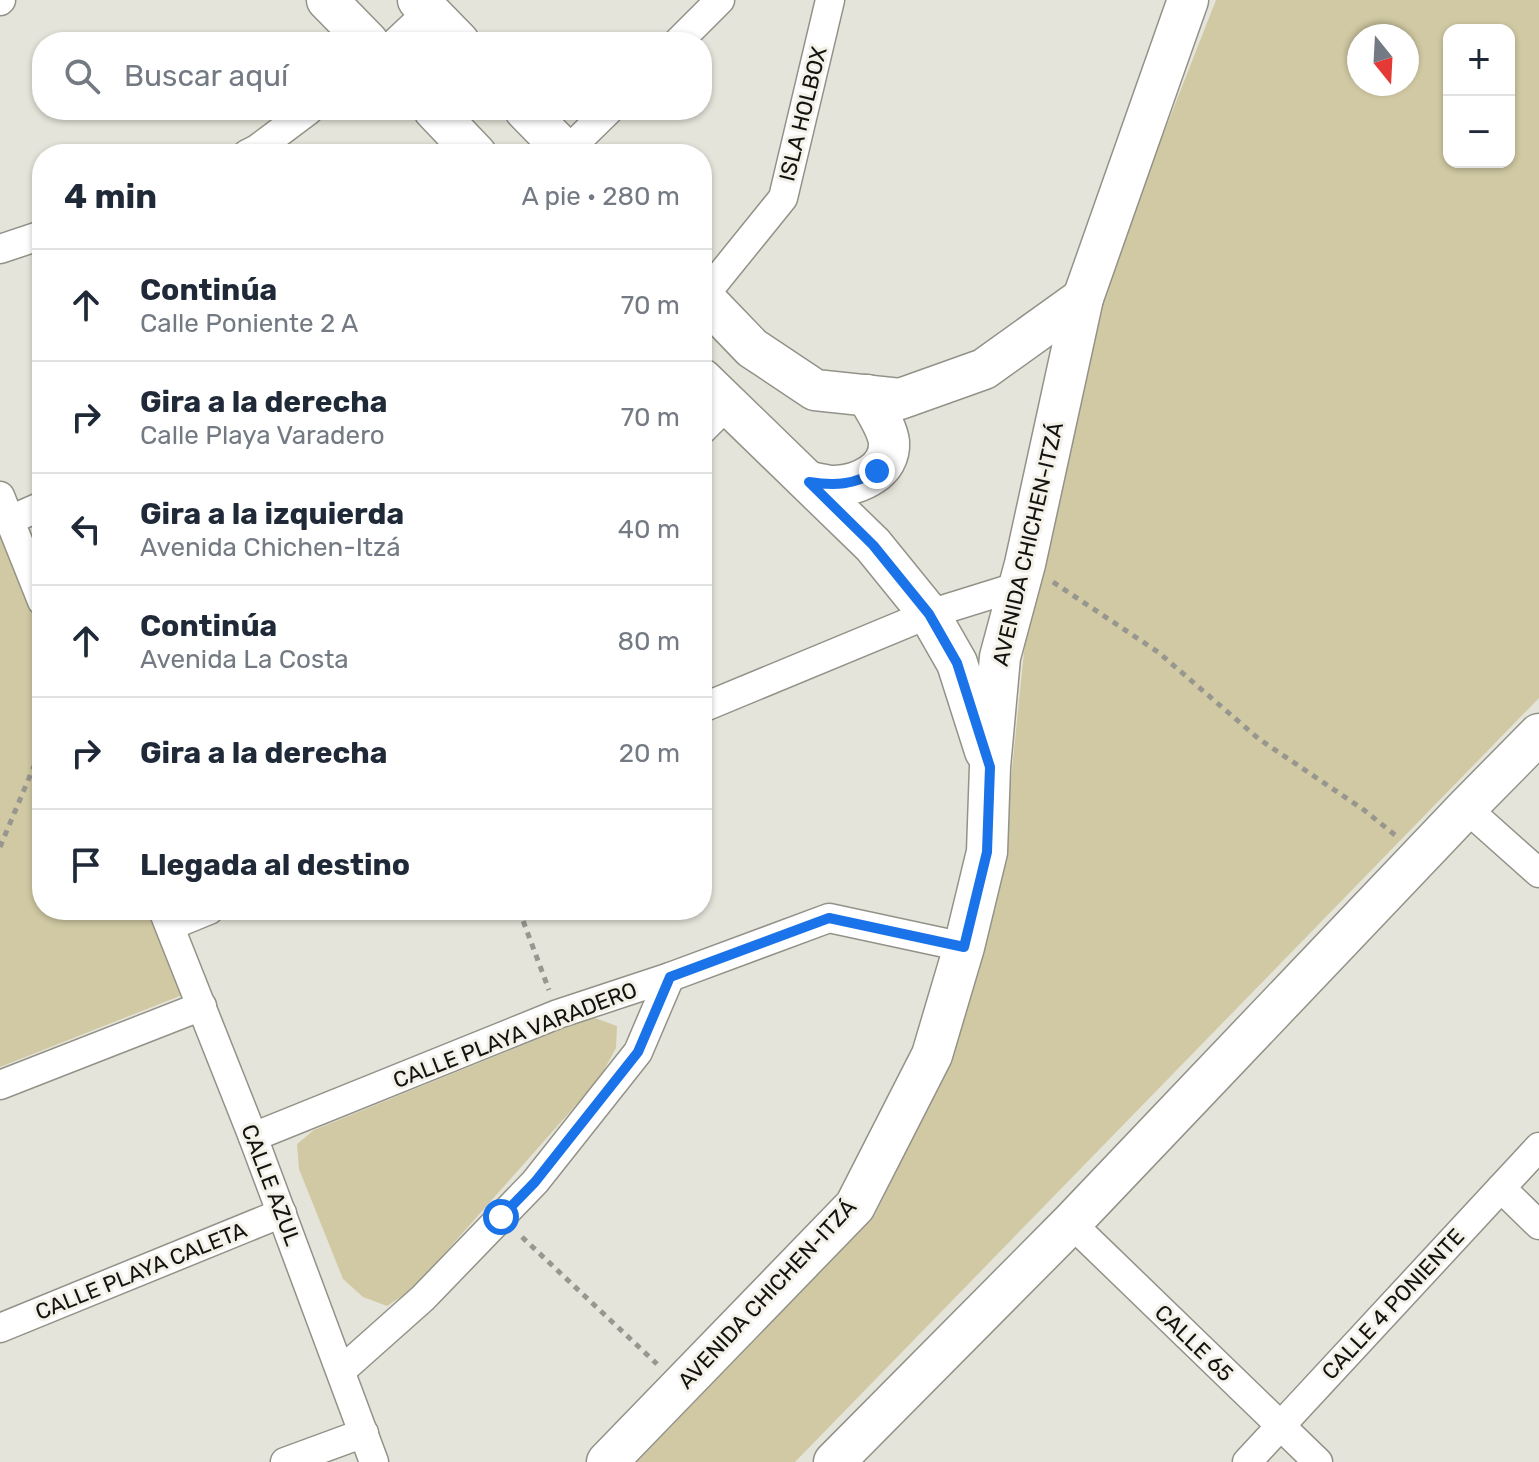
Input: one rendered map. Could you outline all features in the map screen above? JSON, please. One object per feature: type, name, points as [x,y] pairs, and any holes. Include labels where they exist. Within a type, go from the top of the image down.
[{"type":"main road","points":[[327,0],[358,32]]},
{"type":"main road","name":"AVENIDA CHICHEN-ITZÁ","points":[[607,1462],[855,1206],[932,1055],[964,947],[987,852],[990,767],[1000,657],[1022,575],[1083,298],[1188,0]]},
{"type":"main road","points":[[423,6],[449,32]]},
{"type":"main road","points":[[444,120],[466,144]]},
{"type":"main road","points":[[535,120],[558,144]]},
{"type":"main road","points":[[712,306],[752,348],[815,390],[900,399],[984,369],[1083,298]]},
{"type":"main road","points":[[809,482],[834,486],[862,480],[877,471],[887,457],[889,442],[885,428],[867,395]]},
{"type":"main road","points":[[712,405],[809,482],[873,545],[929,614],[957,663],[990,767]]},
{"type":"main road","points":[[834,1462],[1071,1223],[1539,734]]},
{"type":"street","points":[[688,32],[720,0]]},
{"type":"street","name":"ISLA HOLBOX","points":[[712,286],[783,198],[830,0]]},
{"type":"street","points":[[404,32],[423,6]]},
{"type":"street","points":[[264,144],[296,120]]},
{"type":"street","points":[[576,144],[599,120]]},
{"type":"street","points":[[0,249],[32,238]]},
{"type":"street","points":[[32,507],[5,508],[32,576]]},
{"type":"street","points":[[712,704],[1022,575]]},
{"type":"street","points":[[1466,808],[1539,873]]},
{"type":"street","name":"CALLE PLAYA VARADERO","points":[[253,1137],[558,1014],[670,977],[829,918],[964,947]]},
{"type":"street","name":"CALLE AZUL","points":[[167,920],[253,1137],[374,1462]]},
{"type":"street","points":[[341,1371],[423,1298],[535,1182],[638,1052],[670,977]]},
{"type":"street","points":[[0,1085],[202,1006]]},
{"type":"street","name":"CALLE 4 PONIENTE","points":[[1247,1462],[1539,1147]]},
{"type":"street","points":[[1501,1188],[1539,1225]]},
{"type":"street","name":"CALLE PLAYA CALETA","points":[[0,1328],[282,1213]]},
{"type":"street","name":"CALLE 65","points":[[1071,1223],[1318,1462]]},
{"type":"street","points":[[285,1462],[364,1433]]},
{"type":"path","points":[[1022,575],[1158,652],[1259,739],[1364,810],[1421,857]]},
{"type":"path","points":[[0,847],[32,771]]},
{"type":"path","points":[[523,920],[558,1014]]},
{"type":"path","points":[[501,1217],[680,1386]]},
{"type":"shaded area","points":[[1216,0],[1539,0],[1539,698],[795,1462],[637,1462],[875,1215],[898,1168],[960,1022],[1002,867],[1029,603],[1099,298]]},
{"type":"shaded area","points":[[0,508],[32,583],[32,920],[159,920],[185,994],[0,1067]]},
{"type":"shaded area","points":[[592,1017],[617,1026],[616,1048],[599,1079],[413,1289],[387,1306],[363,1297],[343,1279],[299,1169],[297,1144],[314,1130]]},
{"type":"route","points":[[501,1217],[535,1182],[638,1052],[670,977],[829,918],[964,947],[987,852],[990,767],[957,663],[929,614],[873,545],[809,482],[834,486],[862,480],[877,471]]}]
